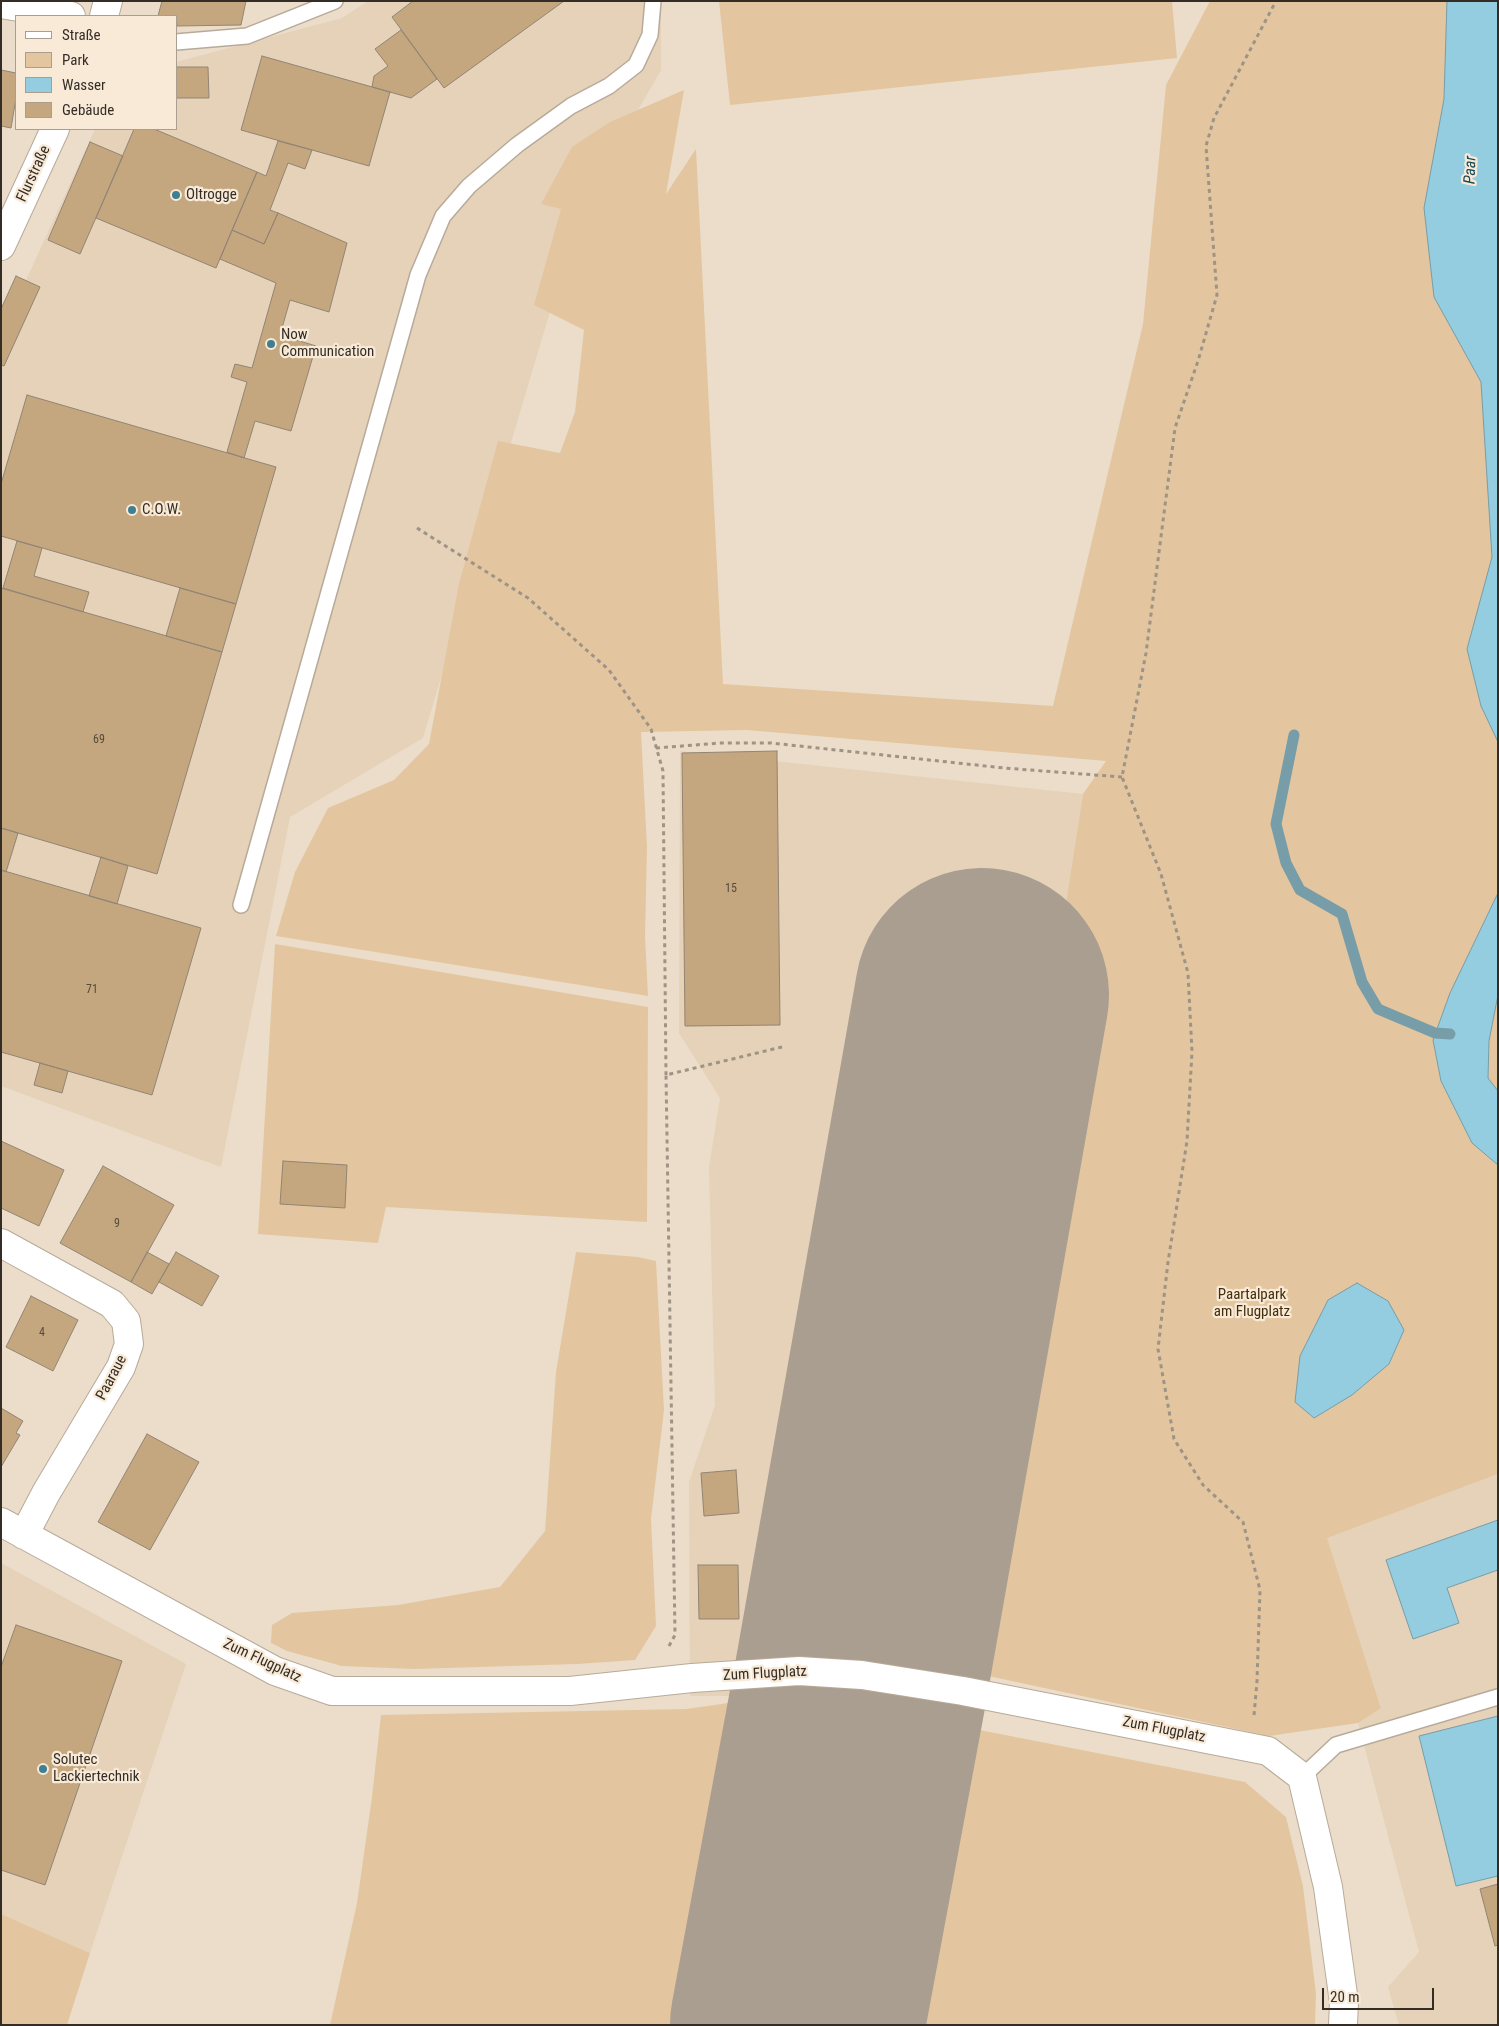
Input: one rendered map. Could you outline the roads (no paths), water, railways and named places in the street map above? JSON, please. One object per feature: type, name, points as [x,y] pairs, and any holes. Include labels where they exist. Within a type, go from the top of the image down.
[{"type":"street","points":[[104,15],[108,1]]},
{"type":"street","points":[[1,4],[65,15]]},
{"type":"street","name":"Flurstraße","points":[[1,246],[55,130]]},
{"type":"street","name":"Paaraue","points":[[1,1243],[112,1304],[126,1321],[129,1344],[120,1367],[46,1493],[24,1535]]},
{"type":"street","name":"Zum Flugplatz","points":[[1,1522],[275,1671],[332,1691],[570,1691],[652,1682],[800,1671],[862,1675],[963,1691],[1250,1747],[1268,1752],[1302,1777]]},
{"type":"street","points":[[1302,1777],[1328,1887],[1344,2002],[1343,2025]]},
{"type":"lane","points":[[178,42],[247,36],[335,1]]},
{"type":"lane","points":[[241,905],[418,275],[443,216],[469,186],[516,145],[572,106],[609,86],[636,65],[650,35],[653,1]]},
{"type":"lane","points":[[1302,1777],[1336,1745],[1498,1697]]},
{"type":"water","name":"Paar","points":[[1447,1],[1498,1],[1498,742],[1481,706],[1467,649],[1492,557],[1481,382],[1434,297],[1424,208],[1444,99]]},
{"type":"water","points":[[1498,893],[1498,995],[1489,1041],[1488,1078],[1498,1091],[1498,1165],[1472,1143],[1441,1081],[1433,1040],[1450,993]]},
{"type":"water","points":[[1357,1283],[1388,1301],[1404,1330],[1389,1364],[1352,1395],[1314,1418],[1295,1402],[1300,1356],[1328,1300]]},
{"type":"water","points":[[1498,1520],[1498,1570],[1447,1588],[1459,1623],[1413,1639],[1386,1560]]},
{"type":"water","points":[[1498,1716],[1498,1876],[1456,1886],[1419,1736]]},
{"type":"waterway","points":[[1294,735],[1276,824],[1286,863],[1300,890],[1342,914],[1362,982],[1378,1009],[1435,1033],[1450,1034]]},
{"type":"place","name":"Oltrogge","points":[[176,195]]},
{"type":"place","name":"Now Communication","points":[[271,344]]},
{"type":"place","name":"C.O.W.","points":[[132,510]]},
{"type":"place","name":"Solutec Lackiertechnik","points":[[43,1769]]},
{"type":"park label","name":"Paartalpark am Flugplatz","points":[[1252,1304]]}]
